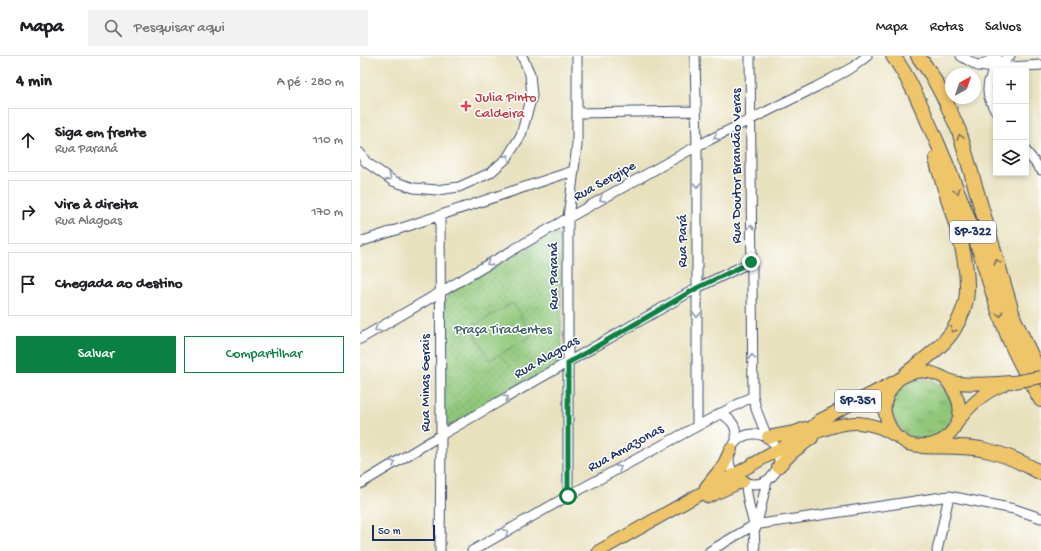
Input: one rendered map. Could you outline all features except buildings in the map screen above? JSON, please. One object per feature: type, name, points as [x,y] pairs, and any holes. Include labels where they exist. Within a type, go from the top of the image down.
[{"type":"highway","name":"SP-322","points":[[918,56],[931,74],[959,131],[1014,319],[1041,377]]},
{"type":"highway","name":"SP-322","points":[[897,61],[921,104],[959,195],[978,246],[1010,342],[1041,400]]},
{"type":"highway","points":[[901,378],[944,342],[954,330],[966,302],[966,271],[954,218],[921,104]]},
{"type":"highway","points":[[1023,338],[1041,366]]},
{"type":"highway","points":[[922,446],[981,449],[1006,456],[1041,473]]},
{"type":"main road","name":"SP-351","points":[[599,551],[692,498],[741,479],[778,450],[901,378],[916,371],[927,371],[938,375],[947,381],[959,383],[1013,382]]},
{"type":"main road","name":"SP-351","points":[[823,425],[835,426],[856,423],[876,426],[895,435],[907,444],[922,446],[933,445],[944,440],[952,432],[968,408],[995,388],[1013,382],[1041,377]]},
{"type":"main road","name":"SP-351","points":[[895,435],[887,422],[884,407],[888,393],[901,378]]},
{"type":"main road","points":[[947,381],[956,393],[960,407],[958,421]]},
{"type":"main road","points":[[768,437],[823,425]]},
{"type":"main road","points":[[778,467],[823,425]]},
{"type":"main road","points":[[692,498],[717,474],[723,466],[733,446]]},
{"type":"main road","points":[[651,522],[741,479]]},
{"type":"street","points":[[360,153],[366,162],[393,181],[414,188],[437,190],[459,187],[490,173],[507,158],[521,135],[532,96],[530,74],[522,56]]},
{"type":"street","name":"Rua Paraná","points":[[568,496],[568,218],[577,145],[577,56]]},
{"type":"street","name":"Rua Pará","points":[[696,56],[697,426]]},
{"type":"street","name":"Rua Doutor Brandão Veras","points":[[750,56],[753,396],[756,409],[768,437],[774,442],[778,450]]},
{"type":"street","name":"Rua Sergipe","points":[[360,339],[568,218],[697,146],[751,120],[853,67],[867,56]]},
{"type":"street","points":[[961,56],[978,66],[995,68],[1041,65]]},
{"type":"street","points":[[978,66],[994,59],[997,56]]},
{"type":"street","points":[[995,68],[1002,64],[1010,56]]},
{"type":"street","points":[[1022,57],[1028,66]]},
{"type":"street","points":[[993,72],[989,80],[987,91],[990,103],[993,107]]},
{"type":"street","points":[[577,113],[696,111]]},
{"type":"street","points":[[1029,155],[1041,170]]},
{"type":"street","points":[[360,242],[573,171]]},
{"type":"street","name":"Rua Minas Gerais","points":[[440,215],[440,551]]},
{"type":"street","name":"Rua Alagoas","points":[[360,484],[441,435],[697,288],[751,262]]},
{"type":"street","name":"Rua Amazonas","points":[[472,551],[568,496],[753,396]]},
{"type":"street","points":[[720,413],[734,424],[736,430],[729,458],[730,466],[741,479],[755,528]]},
{"type":"street","points":[[733,446],[742,436],[759,434],[768,437]]},
{"type":"street","points":[[741,479],[751,484],[759,484],[767,481],[774,475],[778,467],[780,456],[778,450]]},
{"type":"street","points":[[755,551],[755,528],[767,481]]},
{"type":"street","points":[[937,551],[949,496]]},
{"type":"street","points":[[710,551],[755,528],[949,496],[1014,509],[1041,518]]},
{"type":"green space","name":"Praça Tiradentes","points":[[554,234],[558,235],[560,238],[562,363],[448,427],[443,422],[445,300],[451,292]]},
{"type":"green space","points":[[513,303],[532,335],[490,360],[471,327]]},
{"type":"green space","points":[[916,379],[928,379],[944,387],[950,397],[952,409],[950,421],[944,431],[928,439],[916,439],[900,431],[892,415],[892,403],[900,387]]},
{"type":"place","name":"Julia Pinto Caldeira","points":[[466,106]]},
{"type":"route","points":[[568,496],[568,363],[697,288],[751,262]]}]
